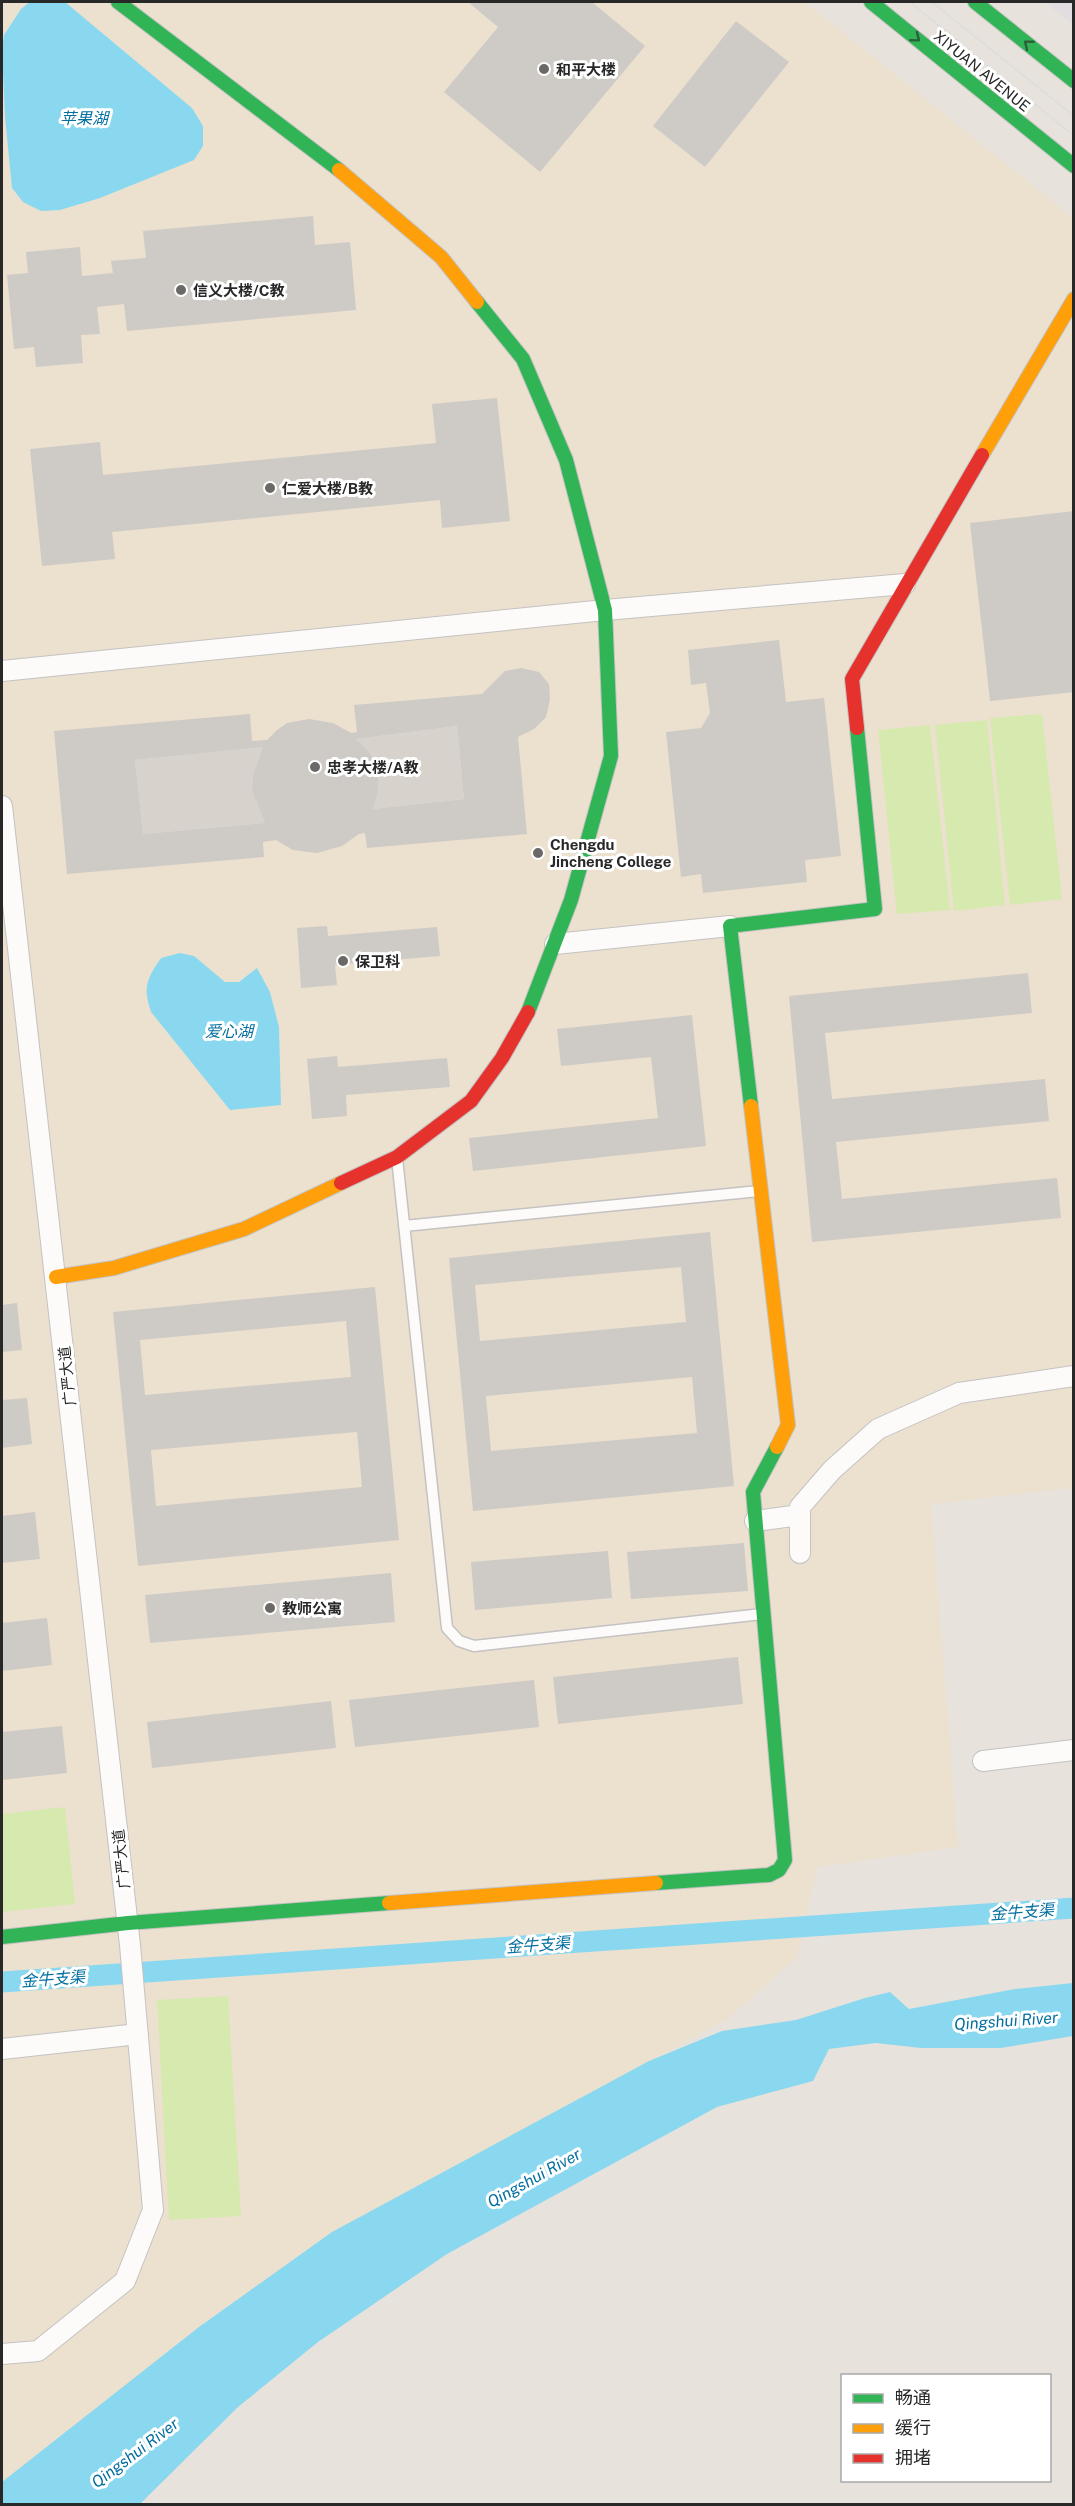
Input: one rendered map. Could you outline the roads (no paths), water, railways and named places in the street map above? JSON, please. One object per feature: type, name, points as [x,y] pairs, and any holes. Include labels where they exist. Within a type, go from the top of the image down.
[{"type":"street","points":[[56,1277],[114,1268],[244,1229],[397,1157],[471,1101],[502,1058],[532,1004],[571,900],[611,756],[605,610],[566,460],[523,359],[441,257],[346,176],[118,2]]},
{"type":"street","name":"XIYUAN AVENUE","points":[[871,2],[1074,166]]},
{"type":"street","points":[[975,2],[1074,81]]},
{"type":"street","points":[[555,944],[875,909],[852,679],[905,584],[1074,299]]},
{"type":"street","points":[[2,671],[605,610],[905,584]]},
{"type":"street","name":"广严大道","points":[[2,806],[128,1923],[153,2210],[125,2281],[38,2351],[2,2354]]},
{"type":"street","points":[[2,1937],[128,1923],[770,1875],[779,1870],[785,1860],[753,1492],[788,1425],[730,926]]},
{"type":"street","points":[[800,1553],[800,1507],[832,1470],[878,1429],[959,1393],[1074,1376]]},
{"type":"street","points":[[755,1521],[800,1515]]},
{"type":"street","points":[[983,1761],[1074,1750]]},
{"type":"street","points":[[2,2049],[138,2034]]},
{"type":"lane","points":[[397,1157],[447,1628],[459,1641],[474,1646],[762,1614]]},
{"type":"lane","points":[[404,1226],[761,1191]]},
{"type":"water","name":"苹果湖","points":[[30,2],[65,2],[192,108],[203,126],[203,146],[194,160],[100,198],[60,210],[41,211],[23,202],[12,188],[5,117],[2,50],[4,35],[21,9]]},
{"type":"water","name":"爱心湖","points":[[180,953],[194,956],[225,982],[239,982],[257,968],[270,992],[279,1027],[281,1105],[230,1110],[151,1012],[147,996],[149,978],[161,958]]},
{"type":"water","name":"Qingshui River","points":[[1073,1983],[1073,2036],[1001,2048],[921,2048],[876,2043],[829,2049],[813,2081],[717,2107],[447,2254],[318,2342],[238,2407],[140,2504],[2,2504],[2,2482],[199,2327],[332,2232],[649,2061],[722,2031],[796,2020],[890,1992],[909,2009],[1015,1989]]},
{"type":"waterway","name":"金牛支渠","points":[[2,1982],[1074,1908]]},
{"type":"tram line","points":[[910,2],[1074,136]]},
{"type":"tram line","points":[[932,2],[1074,116]]},
{"type":"place","name":"和平大楼","points":[[544,69]]},
{"type":"place","name":"信义大楼/C教","points":[[181,290]]},
{"type":"place","name":"仁爱大楼/B教","points":[[270,488]]},
{"type":"place","name":"忠孝大楼/A教","points":[[315,767]]},
{"type":"place","name":"Chengdu Jincheng College","points":[[538,853]]},
{"type":"place","name":"保卫科","points":[[343,961]]},
{"type":"place","name":"教师公寓","points":[[270,1608]]}]
